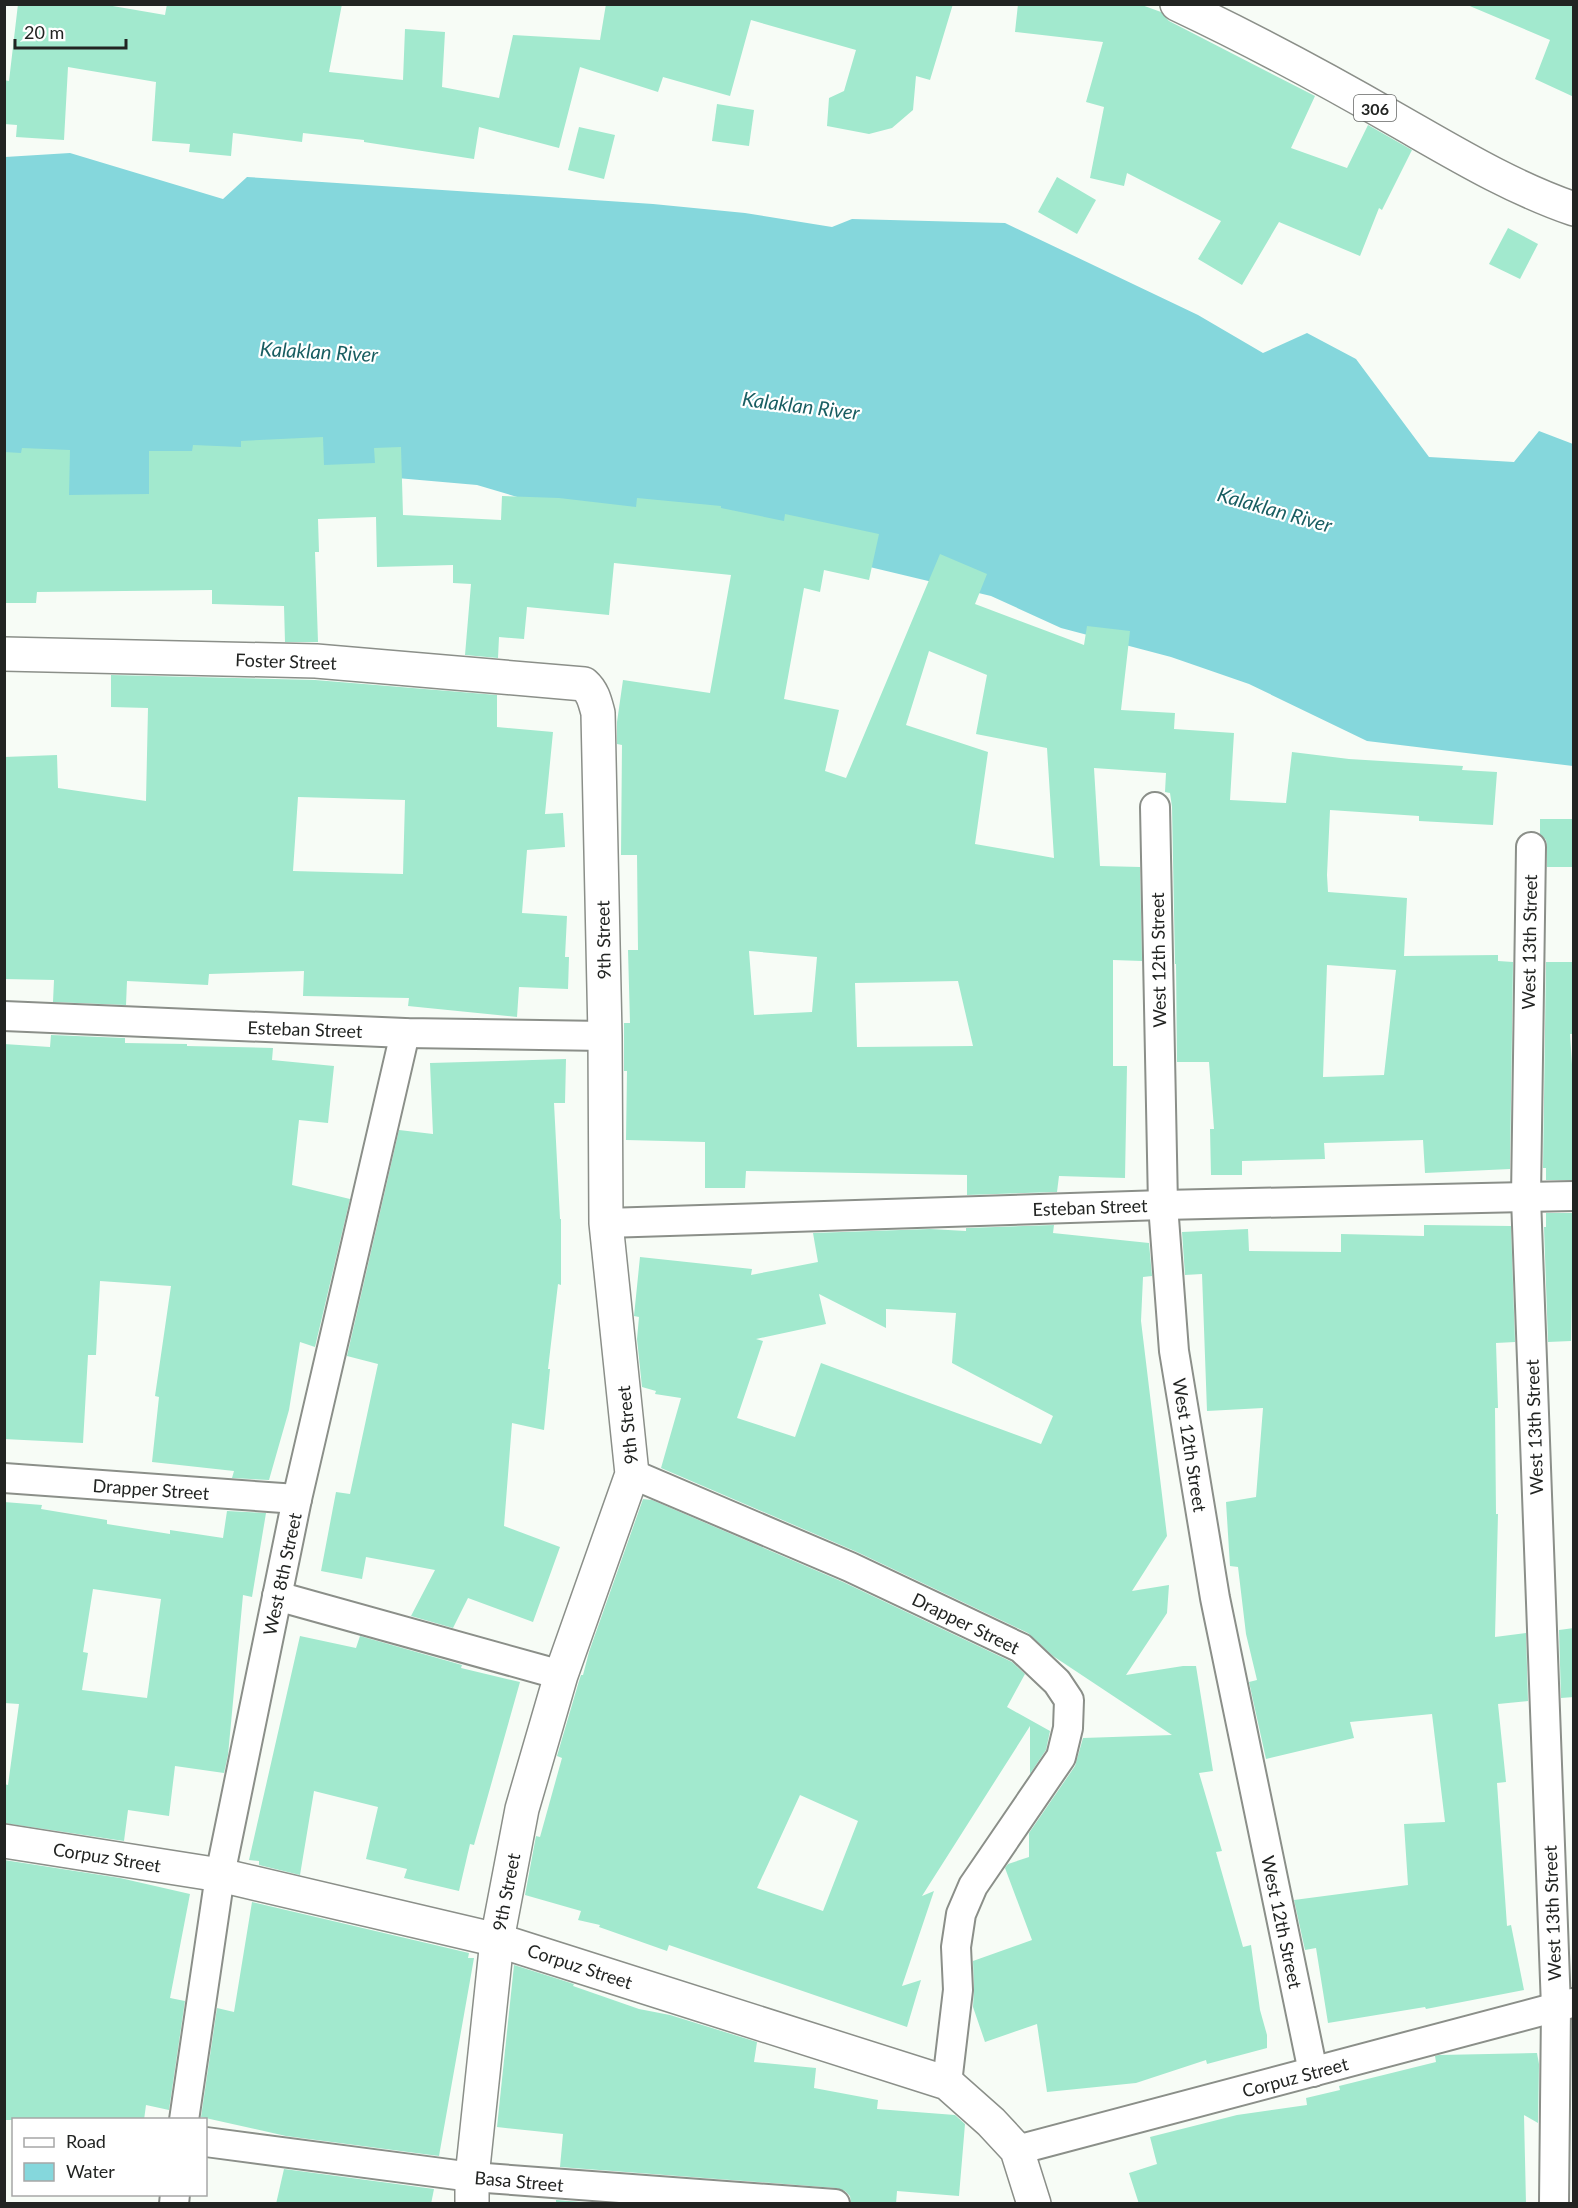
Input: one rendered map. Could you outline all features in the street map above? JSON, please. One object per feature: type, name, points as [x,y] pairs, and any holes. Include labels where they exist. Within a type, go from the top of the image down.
[{"type":"street","name":"306","points":[[1177,4],[1395,118],[1456,156],[1551,201],[1574,209]]},
{"type":"street","name":"Foster Street","points":[[4,654],[316,661],[566,683]]},
{"type":"street","name":"9th Street","points":[[472,2190],[496,1940],[522,1809],[561,1675],[632,1474],[606,1223],[605,1036],[598,713],[589,688],[584,684],[566,683]]},
{"type":"street","name":"West 12th Street","points":[[1155,807],[1163,1205],[1174,1351],[1215,1598],[1313,2072]]},
{"type":"street","name":"West 13th Street","points":[[1531,847],[1526,1198],[1565,2005],[1554,2204]]},
{"type":"street","name":"Esteban Street","points":[[4,1016],[405,1033],[605,1036]]},
{"type":"street","name":"West 8th Street","points":[[184,2118],[220,1875],[297,1499],[405,1033]]},
{"type":"street","name":"Esteban Street","points":[[606,1223],[1163,1205],[1574,1196]]},
{"type":"street","name":"Drapper Street","points":[[632,1474],[850,1567],[1020,1648],[1057,1682],[1069,1700],[1068,1728],[1061,1757],[973,1886],[961,1914],[956,1947],[958,1990],[947,2083]]},
{"type":"street","name":"Drapper Street","points":[[4,1478],[297,1499]]},
{"type":"street","points":[[277,1596],[561,1675]]},
{"type":"street","name":"Corpuz Street","points":[[4,1841],[220,1875],[496,1940],[947,2083],[992,2122],[1017,2150],[1034,2204]]},
{"type":"street","name":"Corpuz Street","points":[[1017,2150],[1565,2005]]},
{"type":"street","name":"Basa Street","points":[[207,2142],[472,2190],[835,2204]]},
{"type":"water","name":"Kalaklan River","points":[[70,153],[223,199],[247,177],[653,204],[745,213],[832,227],[852,219],[1005,223],[1198,315],[1263,353],[1307,333],[1356,359],[1429,457],[1514,462],[1539,431],[1573,444],[1573,766],[1367,741],[1249,684],[1171,657],[1061,628],[991,596],[786,547],[594,520],[477,485],[374,476],[121,503],[5,501],[5,157]]},
{"type":"building","points":[[18,4],[101,4],[165,15],[167,4],[342,4],[329,72],[403,80],[405,29],[445,32],[442,87],[499,98],[513,35],[600,40],[606,4],[953,4],[930,80],[916,76],[913,110],[892,128],[869,134],[827,126],[829,98],[844,91],[856,50],[751,20],[730,96],[663,77],[658,92],[580,67],[559,148],[479,127],[474,159],[364,142],[364,140],[303,133],[302,142],[233,133],[231,156],[189,152],[190,144],[152,141],[156,82],[68,67],[64,140],[16,137],[17,125],[4,124],[4,80],[9,81]]},
{"type":"building","points":[[1018,4],[1139,4],[1161,12],[1169,21],[1315,96],[1291,148],[1347,168],[1368,125],[1412,150],[1382,210],[1379,208],[1360,256],[1279,222],[1242,285],[1198,259],[1221,221],[1127,173],[1124,186],[1090,178],[1104,107],[1086,102],[1103,42],[1015,32]]},
{"type":"building","points":[[1465,4],[1574,4],[1574,97],[1535,79],[1550,40]]},
{"type":"building","points":[[717,104],[754,110],[749,146],[712,141]]},
{"type":"building","points":[[579,127],[615,135],[604,179],[568,170]]},
{"type":"building","points":[[1057,177],[1096,200],[1077,234],[1038,212]]},
{"type":"building","points":[[1508,228],[1538,244],[1520,279],[1489,264]]},
{"type":"building","points":[[323,437],[324,465],[375,463],[374,448],[401,447],[403,515],[501,520],[502,496],[559,498],[636,507],[637,498],[721,506],[721,508],[784,521],[785,514],[879,534],[869,580],[824,570],[820,592],[804,588],[784,699],[839,710],[825,771],[846,778],[940,554],[987,574],[975,604],[1084,645],[1087,626],[1130,631],[1121,710],[1175,713],[1174,729],[1234,733],[1230,800],[1286,803],[1292,752],[1349,759],[1463,766],[1462,770],[1497,772],[1493,825],[1419,821],[1419,816],[1330,810],[1327,875],[1328,892],[1407,898],[1404,956],[1498,955],[1498,961],[1513,962],[1510,1169],[1425,1173],[1423,1140],[1324,1143],[1325,1159],[1242,1161],[1242,1175],[1211,1175],[1210,1129],[1214,1129],[1209,1062],[1177,1062],[1172,807],[1170,793],[1165,792],[1166,773],[1094,768],[1100,866],[1140,867],[1142,961],[1113,960],[1113,1066],[1127,1066],[1125,1178],[1059,1176],[1057,1192],[967,1195],[967,1175],[746,1171],[745,1188],[705,1188],[705,1142],[626,1140],[627,1071],[624,1071],[624,1023],[630,1023],[628,950],[638,950],[637,855],[621,855],[622,745],[617,744],[617,722],[623,680],[710,693],[731,575],[614,563],[609,615],[527,607],[524,639],[499,637],[498,658],[465,655],[471,584],[453,583],[453,565],[377,567],[376,517],[318,519],[319,552],[315,552],[318,642],[285,642],[284,606],[212,604],[212,590],[37,592],[36,603],[4,603],[4,452],[21,453],[22,448],[70,450],[69,495],[149,494],[149,451],[192,451],[193,445],[241,447],[241,441]],"holes":[[[929,651],[987,675],[976,734],[1047,748],[1054,858],[975,844],[988,752],[906,725]],[[749,951],[817,957],[812,1012],[754,1015]],[[1327,965],[1396,970],[1384,1075],[1323,1077]],[[958,981],[973,1046],[857,1047],[855,983]]]},
{"type":"building","points":[[111,675],[315,680],[497,695],[497,727],[553,732],[545,814],[563,813],[565,847],[527,850],[522,913],[567,916],[565,957],[569,957],[568,989],[519,987],[517,1017],[408,1006],[409,998],[303,996],[304,971],[209,974],[208,985],[127,981],[126,1005],[53,1002],[54,980],[4,979],[4,757],[57,755],[58,788],[146,801],[148,708],[111,707]],"holes":[[[298,797],[405,800],[403,874],[293,871]]]},
{"type":"building","points":[[1540,819],[1574,819],[1574,867],[1547,867],[1546,840],[1540,834]]},
{"type":"building","points":[[1546,962],[1574,962],[1574,1034],[1570,1034],[1574,1095],[1574,1180],[1546,1180],[1546,1168],[1543,1168]]},
{"type":"building","points":[[51,1035],[125,1038],[125,1043],[273,1048],[272,1060],[334,1066],[328,1123],[299,1120],[292,1185],[350,1199],[315,1347],[300,1342],[289,1410],[269,1480],[232,1478],[234,1471],[152,1462],[159,1397],[155,1396],[171,1286],[100,1281],[96,1355],[88,1355],[83,1443],[4,1439],[4,1044],[50,1047]]},
{"type":"building","points":[[566,1059],[565,1103],[554,1103],[561,1219],[561,1285],[558,1284],[548,1369],[550,1369],[544,1430],[512,1423],[504,1526],[560,1547],[533,1622],[468,1598],[453,1628],[411,1616],[435,1570],[366,1557],[362,1579],[321,1571],[336,1492],[350,1494],[378,1364],[347,1356],[399,1130],[433,1134],[430,1063]]},
{"type":"building","points":[[1546,1213],[1574,1213],[1574,1292],[1572,1292],[1571,1341],[1548,1342],[1544,1227],[1546,1227]]},
{"type":"building","points":[[1054,1225],[1053,1233],[1149,1243],[1152,1276],[1143,1277],[1141,1321],[1167,1536],[1132,1591],[1169,1585],[1167,1613],[1126,1675],[1196,1666],[1213,1771],[1199,1773],[1222,1851],[1216,1852],[1243,1947],[1251,1945],[1260,2010],[1267,2035],[1267,2048],[1207,2064],[1206,2060],[1136,2083],[1047,2092],[1037,2024],[985,2042],[973,2007],[973,1961],[1032,1940],[1005,1868],[1008,1864],[1029,1857],[1029,1833],[1075,1766],[1083,1738],[1172,1735],[1053,1656],[1028,1633],[857,1552],[661,1468],[681,1398],[655,1394],[656,1391],[642,1387],[637,1339],[639,1317],[634,1316],[640,1257],[752,1269],[751,1275],[818,1262],[813,1233],[930,1229],[966,1231],[966,1228]],"holes":[[[819,1294],[886,1328],[886,1309],[956,1313],[952,1363],[1053,1416],[1041,1444],[821,1363],[795,1437],[737,1418],[763,1341],[756,1339],[826,1324]]]},
{"type":"building","points":[[1424,1225],[1511,1226],[1515,1342],[1496,1343],[1498,1408],[1495,1408],[1496,1514],[1498,1514],[1495,1637],[1526,1633],[1528,1701],[1498,1704],[1506,1782],[1497,1783],[1507,1926],[1511,1925],[1524,1990],[1426,2009],[1425,2007],[1328,2023],[1316,1948],[1305,1950],[1294,1900],[1408,1885],[1404,1824],[1445,1822],[1432,1714],[1350,1722],[1354,1738],[1266,1759],[1249,1682],[1257,1680],[1246,1634],[1238,1567],[1230,1566],[1226,1502],[1256,1497],[1263,1408],[1207,1411],[1202,1274],[1185,1275],[1182,1232],[1248,1229],[1249,1251],[1341,1252],[1341,1234],[1424,1236]]},
{"type":"building","points":[[643,1499],[652,1500],[843,1582],[1012,1662],[1025,1674],[1007,1707],[1050,1731],[1046,1750],[1030,1774],[1030,1726],[922,1896],[934,1891],[902,1986],[921,1980],[907,2027],[669,1945],[667,1951],[599,1927],[600,1925],[578,1920],[581,1911],[525,1895],[536,1836],[540,1837],[562,1758],[557,1756],[589,1652]],"holes":[[[800,1795],[858,1821],[823,1911],[757,1888]]]},
{"type":"building","points":[[4,1502],[42,1505],[41,1509],[107,1520],[107,1524],[170,1534],[170,1530],[223,1538],[227,1511],[266,1513],[252,1597],[243,1595],[228,1755],[224,1773],[175,1766],[169,1816],[128,1810],[124,1841],[4,1823],[4,1784],[8,1785],[19,1704],[4,1703]],"holes":[[[93,1589],[161,1599],[147,1698],[82,1690],[88,1653],[83,1652]]]},
{"type":"building","points":[[1574,1628],[1574,1697],[1561,1698],[1559,1630]]},
{"type":"building","points":[[300,1636],[356,1648],[360,1636],[462,1665],[461,1668],[520,1682],[474,1845],[470,1844],[459,1891],[404,1878],[407,1869],[366,1859],[378,1807],[314,1791],[300,1875],[259,1865],[259,1861],[249,1860]]},
{"type":"building","points":[[4,1860],[120,1878],[190,1894],[170,1998],[185,2001],[169,2110],[146,2105],[144,2118],[12,2118],[12,2120],[4,2120]]},
{"type":"building","points":[[252,1902],[469,1953],[468,1958],[474,1958],[439,2156],[286,2136],[201,2117],[217,2008],[234,2012]]},
{"type":"building","points":[[514,1965],[574,1984],[573,1986],[639,2009],[670,2015],[757,2042],[754,2062],[816,2068],[814,2088],[878,2100],[877,2109],[955,2115],[965,2124],[959,2196],[897,2191],[896,2204],[851,2204],[850,2196],[845,2191],[836,2188],[560,2167],[563,2134],[497,2127]]},
{"type":"building","points":[[1537,2053],[1539,2064],[1538,2123],[1524,2115],[1526,2204],[1139,2204],[1129,2173],[1157,2164],[1150,2137],[1237,2115],[1307,2105],[1306,2098],[1340,2090],[1339,2086],[1436,2062],[1435,2056],[1439,2055]]},
{"type":"building","points":[[284,2169],[434,2189],[431,2204],[276,2204]]},
{"type":"building","points":[[556,2200],[606,2204],[556,2204]]}]
